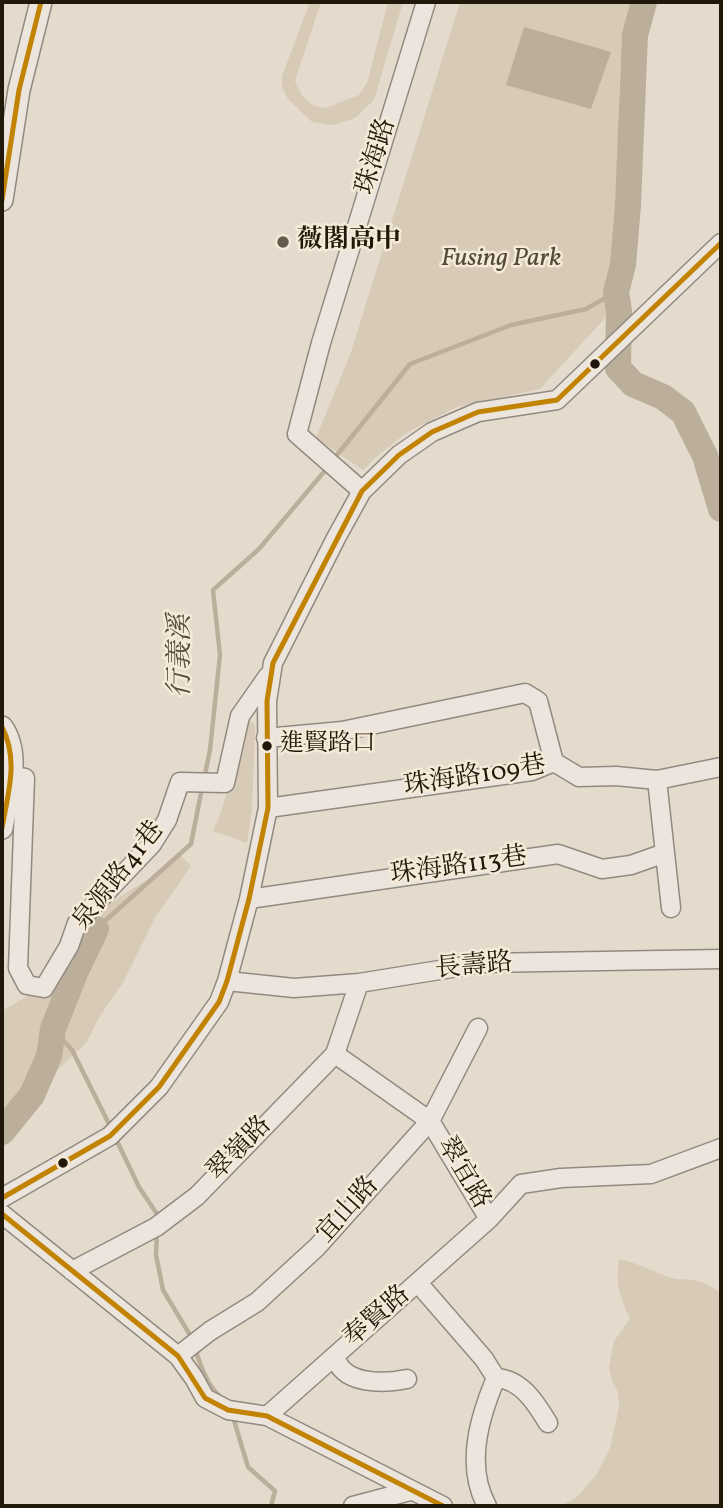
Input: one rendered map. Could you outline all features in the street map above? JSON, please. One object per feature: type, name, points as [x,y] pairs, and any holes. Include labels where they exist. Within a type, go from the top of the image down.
[{"type":"street","points":[[2,200],[8,127],[41,2]]},
{"type":"street","name":"珠海路","points":[[362,491],[297,434],[325,330],[426,2]]},
{"type":"street","points":[[2,1198],[110,1136],[159,1087],[219,1002],[249,899],[268,808],[266,738],[270,674],[289,629],[362,491],[387,470],[399,455],[432,432],[478,412],[557,400],[721,243]]},
{"type":"street","name":"泉源路41巷","points":[[11,776],[25,778],[18,968],[27,985],[44,988],[69,946],[77,923],[152,844],[167,820],[180,782],[225,783],[240,716],[270,674]]},
{"type":"street","points":[[266,738],[342,731],[525,693],[538,701],[554,762]]},
{"type":"street","points":[[2,727],[11,744],[11,776],[2,828]]},
{"type":"street","name":"珠海路109巷","points":[[268,808],[532,771],[554,762],[579,777],[615,776],[657,780],[721,767]]},
{"type":"street","points":[[657,780],[670,908]]},
{"type":"street","name":"珠海路113巷","points":[[249,899],[558,854],[602,869],[631,865],[665,853]]},
{"type":"street","name":"長壽路","points":[[227,981],[294,988],[359,983],[483,963],[721,960]]},
{"type":"street","name":"翠嶺路","points":[[72,1271],[156,1227],[197,1196],[335,1054],[359,983]]},
{"type":"street","name":"宜山路","points":[[178,1356],[210,1331],[257,1302],[317,1247],[430,1121],[478,1027]]},
{"type":"street","name":"翠宜路","points":[[335,1054],[430,1121],[489,1219],[522,1184],[561,1178],[651,1174],[721,1148]]},
{"type":"street","points":[[2,1214],[178,1356],[205,1398],[228,1410],[267,1416],[443,1506]]},
{"type":"street","name":"奉賢路","points":[[267,1416],[489,1219]]},
{"type":"street","points":[[418,1283],[484,1359],[496,1378]]},
{"type":"street","points":[[335,1356],[341,1370],[350,1375],[386,1383],[407,1379]]},
{"type":"street","points":[[496,1378],[506,1378],[519,1386],[536,1403],[548,1423]]},
{"type":"street","points":[[487,1506],[475,1472],[479,1422],[496,1378]]},
{"type":"street","points":[[354,1506],[410,1491]]},
{"type":"green space","points":[[310,2],[321,2],[295,81],[303,97],[314,106],[326,108],[359,95],[367,83],[388,2],[403,2],[374,100],[355,118],[333,125],[312,122],[288,99],[282,87],[282,76]]},
{"type":"green space","name":"Fusing Park","points":[[460,2],[632,2],[620,68],[617,305],[540,389],[457,407],[408,432],[363,470],[316,438],[351,352]]},
{"type":"green space","points":[[248,720],[254,723],[255,728],[252,810],[247,843],[213,831]]},
{"type":"green space","points":[[179,854],[191,866],[155,918],[124,981],[100,1016],[86,1043],[25,1101],[2,1142],[2,1011],[24,998],[71,959],[110,903],[153,876]]},
{"type":"green space","points":[[619,1259],[672,1278],[695,1280],[721,1292],[721,1506],[561,1506],[578,1496],[596,1475],[610,1449],[619,1407],[618,1393],[609,1367],[614,1341],[630,1319],[619,1290]]},
{"type":"shaded area","points":[[524,27],[611,52],[591,109],[506,85]]},
{"type":"waterway","points":[[644,2],[635,35],[628,205],[623,265],[616,292],[619,311],[618,368],[633,384],[663,397],[683,412],[705,456],[721,509]]},
{"type":"waterway","name":"行義溪","points":[[333,460],[410,364],[511,325],[586,309],[616,292]]},
{"type":"waterway","name":"行義溪","points":[[204,779],[210,750],[220,655],[213,590],[259,549],[328,467]]},
{"type":"waterway","name":"行義溪","points":[[96,929],[191,844],[202,788]]},
{"type":"waterway","name":"行義溪","points":[[2,1132],[32,1095],[49,1056],[53,1029],[96,929]]},
{"type":"waterway","points":[[53,1029],[72,1050],[112,1130]]},
{"type":"waterway","points":[[115,1137],[139,1187],[157,1214],[157,1220]]},
{"type":"waterway","points":[[157,1232],[156,1255],[163,1290],[193,1340]]},
{"type":"waterway","points":[[195,1348],[209,1382],[222,1398]]},
{"type":"waterway","points":[[233,1417],[248,1467],[275,1491],[271,1506]]},
{"type":"transit line","points":[[2,200],[19,90],[41,2]]},
{"type":"transit line","points":[[2,1198],[110,1136],[159,1087],[219,1002],[249,899],[268,808],[267,701],[273,663],[362,491],[399,455],[432,432],[478,412],[557,400],[721,243]]},
{"type":"transit line","points":[[2,727],[11,764],[2,828]]},
{"type":"transit line","points":[[2,1214],[178,1356],[205,1398],[228,1410],[267,1416],[443,1506]]},
{"type":"place","name":"薇閣高中","points":[[283,242]]},
{"type":"place","name":"進賢路口","points":[[267,746]]}]
